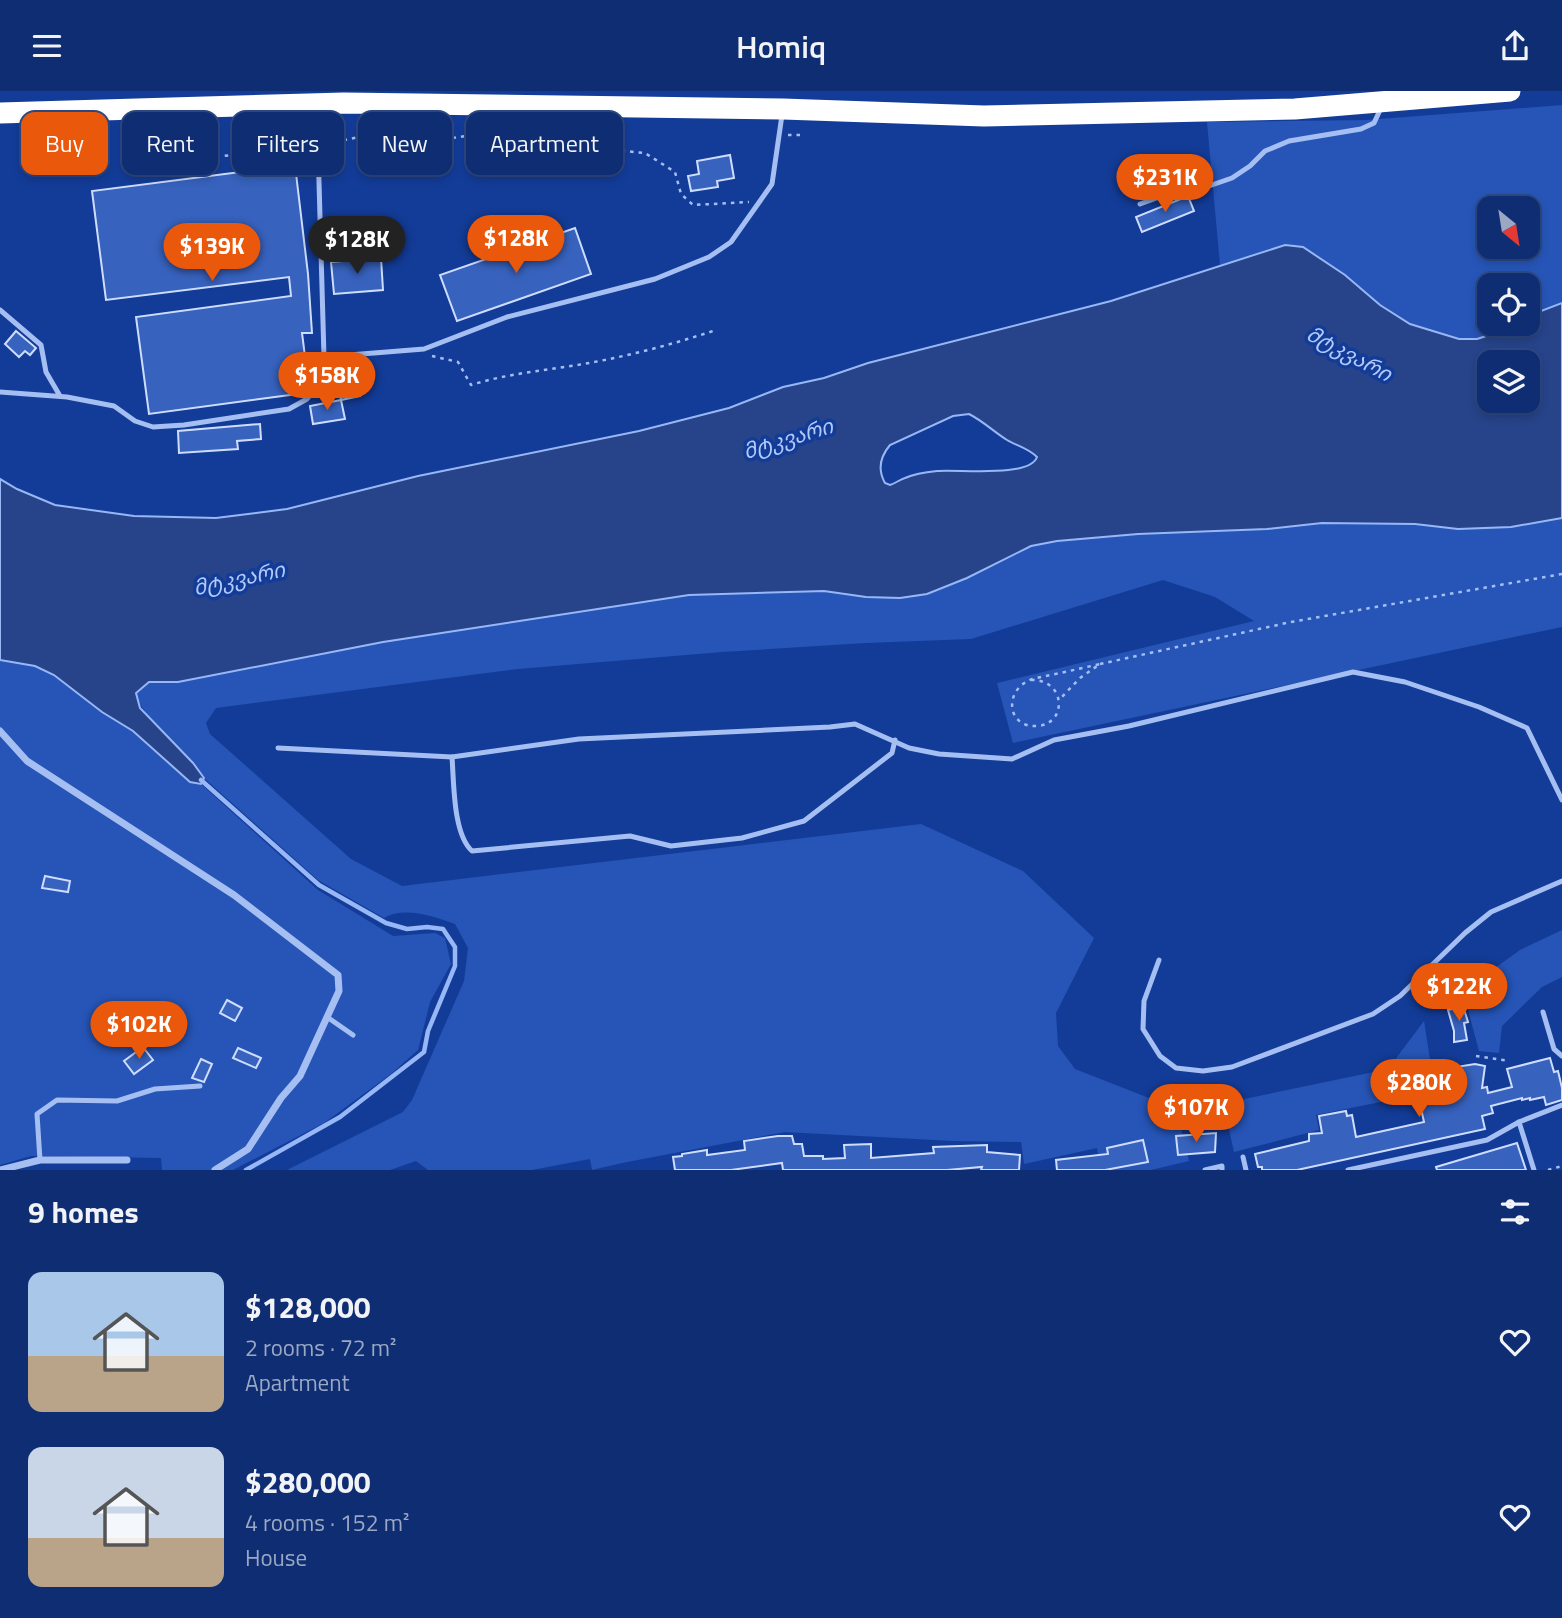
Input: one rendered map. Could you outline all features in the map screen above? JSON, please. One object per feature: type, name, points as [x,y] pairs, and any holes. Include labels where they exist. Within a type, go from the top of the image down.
[{"type":"highway","points":[[0,113],[344,103],[783,109],[984,116],[1296,109],[1510,91]]},
{"type":"street","points":[[0,731],[27,761],[234,895],[338,975],[339,991],[300,1076],[281,1098],[248,1149],[215,1170]]},
{"type":"street","points":[[0,1170],[40,1160],[127,1160]]},
{"type":"lane","points":[[1140,204],[1187,187],[1206,187],[1232,178],[1250,166],[1265,151],[1289,141],[1361,129],[1374,123],[1384,102]]},
{"type":"lane","points":[[324,357],[424,349],[507,317],[655,279],[709,257],[731,242],[772,184],[783,109]]},
{"type":"lane","points":[[0,392],[60,396],[114,406],[135,421],[153,427],[289,409],[307,399],[316,388],[324,357],[319,175]]},
{"type":"lane","points":[[0,310],[41,345],[46,372],[60,396]]},
{"type":"lane","points":[[278,748],[452,757],[579,740],[855,724],[909,748],[939,754],[1012,759],[1054,740],[1129,726],[1353,672],[1405,682],[1479,707],[1527,728],[1561,796]]},
{"type":"lane","points":[[452,757],[460,830],[464,844],[472,851],[630,836],[671,846],[742,838],[804,821],[892,753],[894,740]]},
{"type":"lane","points":[[1159,960],[1144,1002],[1143,1029],[1160,1056],[1176,1068],[1203,1072],[1233,1067],[1373,1014],[1400,996],[1465,933],[1492,912],[1562,881]]},
{"type":"lane","points":[[1543,1012],[1554,1049],[1562,1056]]},
{"type":"lane","points":[[327,1017],[353,1035]]},
{"type":"lane","points":[[40,1160],[37,1114],[57,1100],[117,1101],[155,1089],[200,1086]]},
{"type":"lane","points":[[1348,1170],[1488,1140],[1519,1122],[1562,1105]]},
{"type":"lane","points":[[1519,1122],[1534,1170]]},
{"type":"lane","points":[[1243,1157],[1246,1170]]},
{"type":"lane","points":[[94,1170],[95,1159]]},
{"type":"lane","points":[[1205,1170],[1222,1166],[1222,1170]]},
{"type":"path","points":[[779,135],[805,135]]},
{"type":"path","points":[[452,138],[466,136],[645,153],[675,172],[681,194],[693,205],[760,201]]},
{"type":"path","points":[[424,349],[426,353],[438,358],[458,362],[471,385],[496,377],[579,365],[656,349],[716,330]]},
{"type":"path","points":[[1100,664],[1080,678],[1059,700],[1055,715],[1044,725],[1021,722],[1016,716],[1012,701],[1017,687],[1031,680],[1100,664],[1291,622],[1562,574]]},
{"type":"path","points":[[1031,680],[1046,682],[1052,686],[1059,700]]},
{"type":"path","points":[[1476,1056],[1509,1061]]},
{"type":"path","points":[[1548,1170],[1562,1166]]},
{"type":"shaded area","points":[[1562,105],[1562,303],[1540,311],[1540,273],[1477,273],[1477,336],[1486,336],[1459,339],[1410,324],[1285,245],[1220,265],[1207,122],[1366,120]]},
{"type":"shaded area","points":[[1562,518],[1562,627],[1013,743],[997,683],[1254,621],[1215,597],[1163,580],[971,639],[722,652],[518,669],[216,708],[206,723],[210,734],[351,859],[402,886],[921,824],[1023,871],[1094,938],[1056,1013],[1058,1046],[1075,1069],[1149,1098],[1167,1115],[1388,1069],[1424,1021],[1435,1091],[1316,1115],[1319,1130],[1234,1152],[1227,1121],[1181,1129],[1189,1161],[1151,1170],[1101,1170],[1097,1148],[1024,1164],[1021,1142],[785,1132],[592,1170],[590,1159],[532,1170],[428,1170],[416,1161],[390,1170],[287,1170],[403,1112],[412,1100],[464,981],[468,948],[455,924],[428,915],[409,913],[392,914],[384,918],[318,880],[204,778],[156,727],[136,693],[149,682],[179,682],[383,642],[689,595],[824,591],[866,597],[900,598],[967,578],[1031,546],[1057,541],[1138,534],[1267,529],[1322,523],[1415,524],[1458,529],[1511,527]]},
{"type":"shaded area","points":[[0,660],[35,666],[54,675],[102,712],[133,731],[190,782],[201,784],[318,890],[393,936],[435,933],[445,938],[451,964],[430,1002],[418,1050],[391,1074],[324,1123],[233,1170],[162,1170],[161,1158],[31,1156],[0,1165]]},
{"type":"shaded area","points":[[1562,930],[1562,977],[1542,987],[1502,1026],[1499,1053],[1479,1051],[1463,991],[1520,950]]},
{"type":"water","name":"მტკვარი","points":[[1285,245],[1303,247],[1345,275],[1380,305],[1410,324],[1459,339],[1540,336],[1540,311],[1562,303],[1562,518],[1511,527],[1458,529],[1415,524],[1322,523],[1267,529],[1138,534],[1057,541],[1031,546],[967,578],[927,594],[900,598],[866,597],[824,591],[689,595],[383,642],[178,682],[149,682],[136,693],[140,708],[193,763],[204,778],[201,784],[190,782],[133,731],[102,712],[54,675],[35,666],[0,660],[0,479],[55,505],[134,516],[216,518],[287,509],[418,476],[639,431],[729,408],[783,387],[824,378],[868,363],[1111,301]],"holes":[[[969,414],[1037,457],[1032,464],[1008,470],[937,471],[912,475],[890,485],[885,483],[881,463],[890,445],[953,416]]]},
{"type":"building","points":[[730,155],[734,178],[717,181],[718,187],[691,191],[688,176],[699,174],[697,161]]},
{"type":"building","points":[[218,175],[296,175],[312,333],[302,333],[309,388],[305,393],[149,414],[136,317],[291,296],[289,277],[106,300],[92,191]]},
{"type":"building","points":[[1188,196],[1194,211],[1142,232],[1136,217]]},
{"type":"building","points":[[575,228],[591,274],[457,321],[440,275]]},
{"type":"building","points":[[381,258],[383,290],[334,294],[331,262]]},
{"type":"building","points":[[16,331],[36,348],[30,355],[25,351],[19,357],[5,344]]},
{"type":"building","points":[[355,370],[360,396],[341,400],[336,374]]},
{"type":"building","points":[[341,400],[345,419],[313,424],[310,406]]},
{"type":"building","points":[[260,424],[261,439],[237,441],[238,449],[179,453],[178,431]]},
{"type":"building","points":[[45,876],[70,881],[68,892],[42,888]]},
{"type":"building","points":[[227,1000],[242,1008],[235,1021],[220,1013]]},
{"type":"building","points":[[1463,1006],[1468,1022],[1464,1023],[1467,1040],[1454,1042],[1448,1010]]},
{"type":"building","points":[[143,1047],[153,1060],[134,1074],[124,1061]]},
{"type":"building","points":[[238,1048],[261,1058],[256,1068],[233,1058]]},
{"type":"building","points":[[1550,1058],[1554,1072],[1558,1071],[1562,1100],[1546,1105],[1544,1097],[1530,1100],[1522,1098],[1491,1106],[1493,1113],[1482,1116],[1485,1129],[1297,1170],[1262,1170],[1262,1167],[1258,1167],[1255,1154],[1309,1141],[1309,1134],[1322,1133],[1319,1116],[1346,1111],[1347,1116],[1352,1115],[1356,1137],[1424,1122],[1420,1104],[1451,1095],[1450,1090],[1457,1089],[1455,1083],[1459,1082],[1456,1067],[1475,1064],[1485,1066],[1482,1088],[1487,1087],[1488,1093],[1512,1087],[1507,1069]]},
{"type":"building","points":[[201,1059],[212,1064],[204,1082],[192,1078]]},
{"type":"building","points":[[1216,1133],[1215,1152],[1178,1155],[1176,1136]]},
{"type":"building","points":[[792,1136],[794,1144],[802,1144],[804,1156],[823,1156],[823,1159],[845,1158],[844,1145],[871,1144],[871,1158],[934,1153],[933,1147],[987,1145],[987,1152],[1020,1155],[1019,1170],[981,1170],[982,1167],[947,1170],[783,1170],[782,1163],[731,1170],[675,1170],[673,1157],[682,1154],[707,1150],[707,1155],[745,1150],[744,1141]]},
{"type":"building","points":[[1143,1140],[1148,1162],[1105,1170],[1057,1170],[1056,1160],[1108,1154],[1107,1148]]},
{"type":"building","points":[[1517,1143],[1526,1170],[1437,1170],[1436,1167]]},
{"type":"waterway","points":[[201,780],[319,885],[386,923],[407,929],[443,929],[455,947],[455,966],[428,1031],[424,1052],[340,1117],[246,1170]]}]
